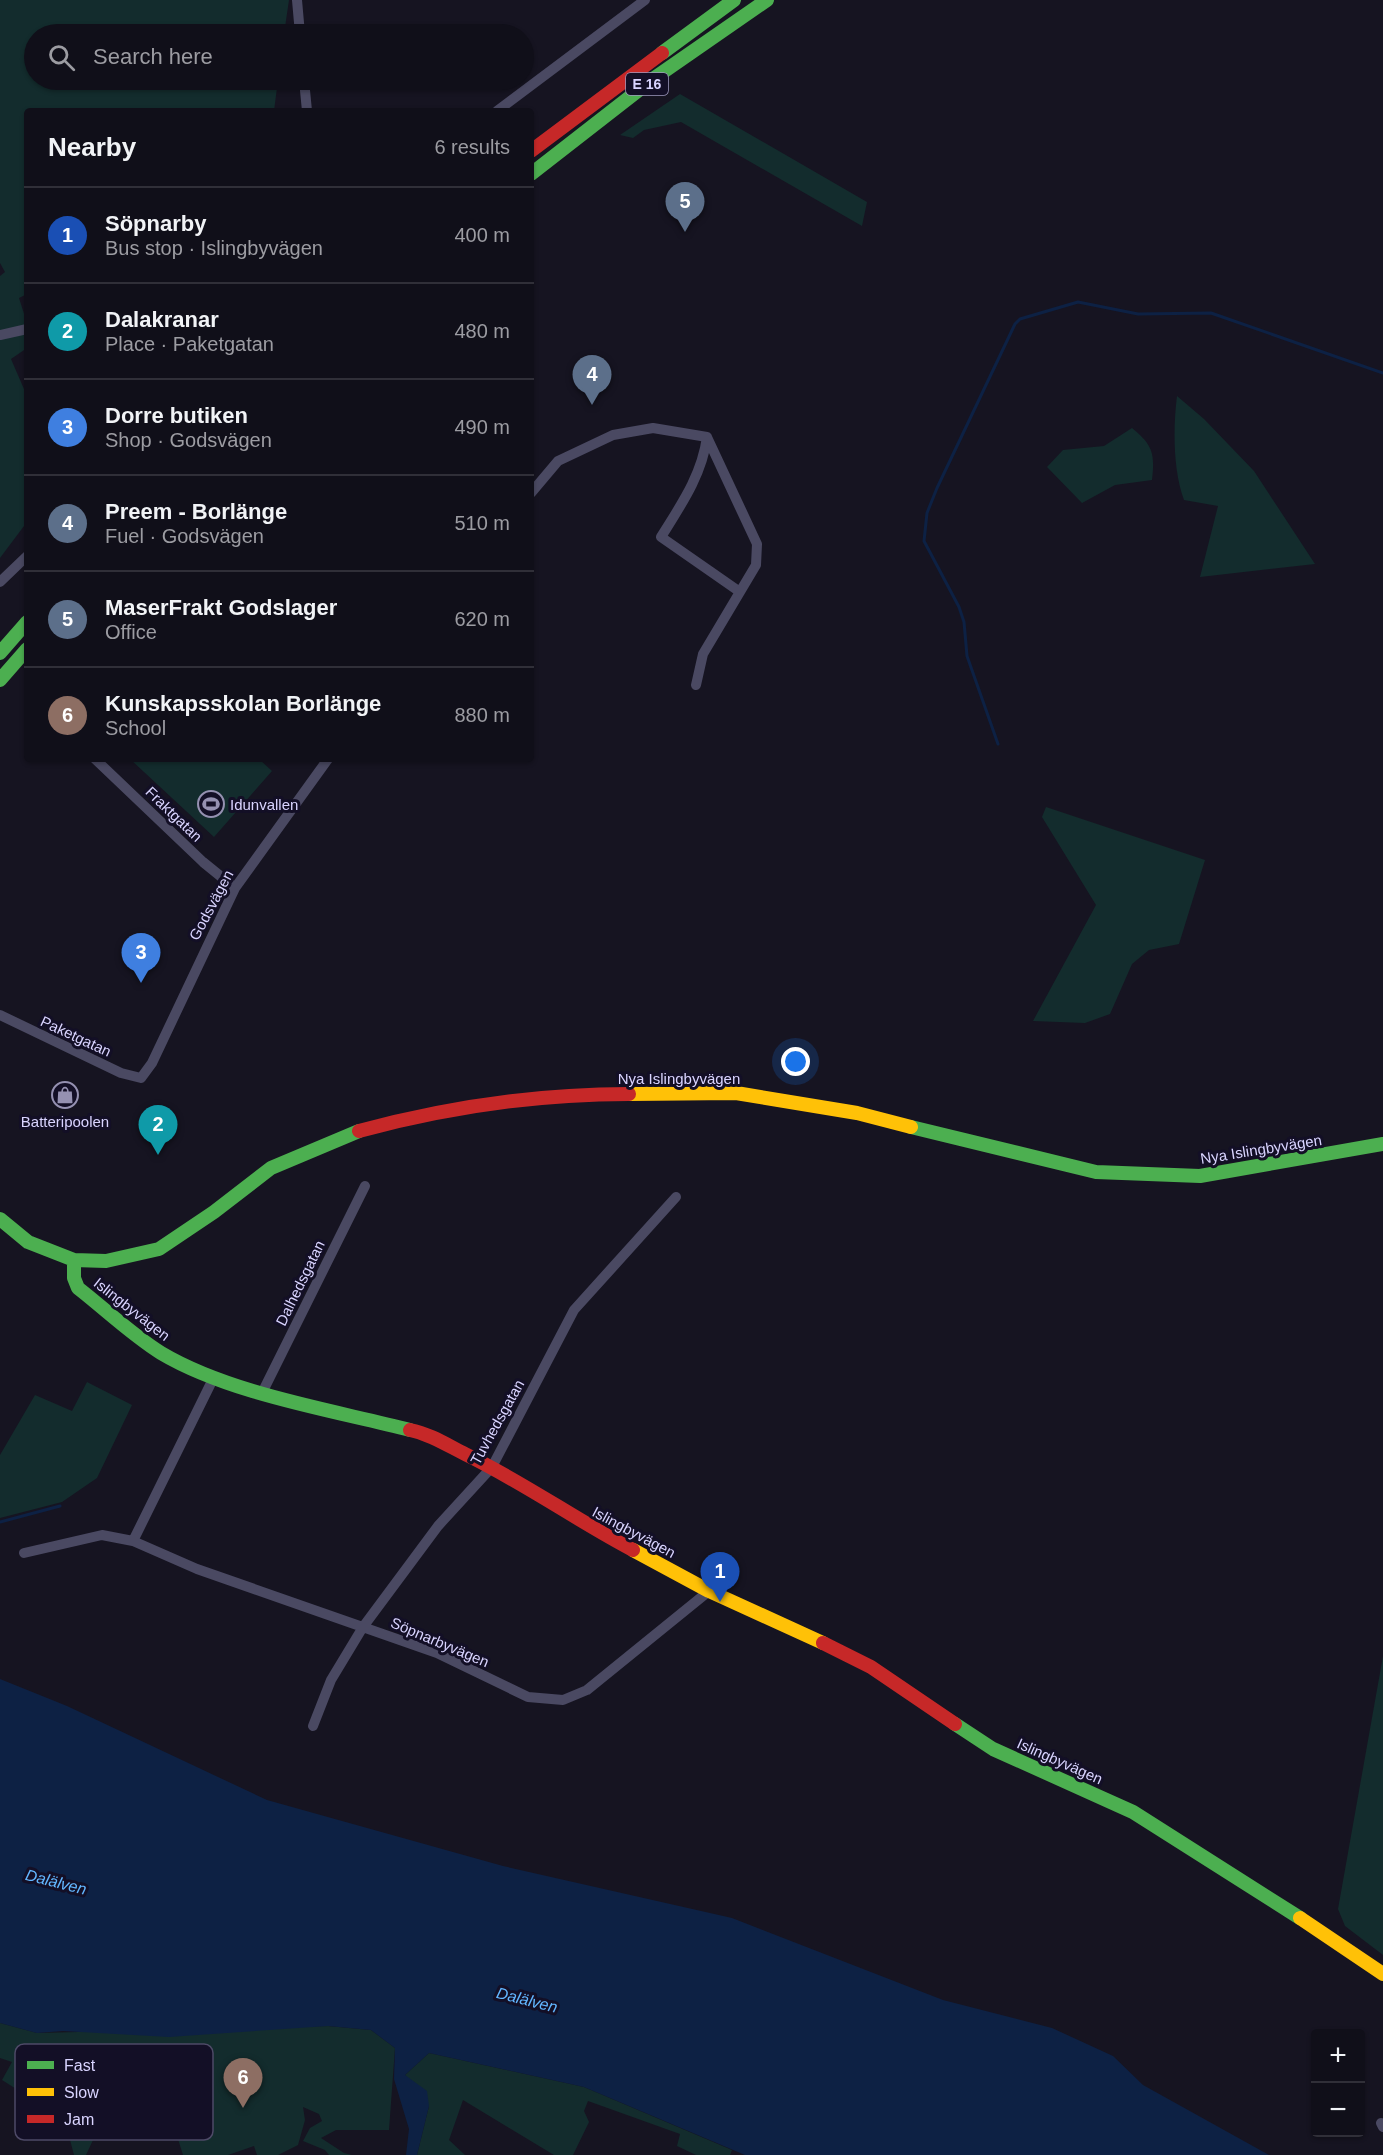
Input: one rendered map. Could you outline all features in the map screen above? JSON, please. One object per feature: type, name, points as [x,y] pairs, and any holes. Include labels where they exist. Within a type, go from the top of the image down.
[{"type":"main road","name":"E 16","points":[[534,149],[734,0]]},
{"type":"main road","name":"E 16","points":[[534,172],[653,79],[767,0]]},
{"type":"main road","points":[[0,643],[24,623]]},
{"type":"main road","points":[[0,652],[24,624]]},
{"type":"main road","points":[[0,680],[24,652]]},
{"type":"main road","name":"Nya Islingbyvägen","points":[[74,1260],[106,1261],[159,1248],[214,1212],[271,1168],[346,1134],[422,1114],[507,1100],[584,1094],[736,1093],[857,1113],[986,1147],[1096,1172],[1200,1176],[1383,1144]]},
{"type":"main road","points":[[0,1220],[28,1242],[74,1260]]},
{"type":"main road","name":"Islingbyvägen","points":[[74,1260],[74,1278],[78,1288],[160,1353],[214,1377],[262,1393],[424,1434],[492,1467],[584,1524],[709,1591],[772,1618],[871,1667],[993,1749],[1133,1812],[1311,1925],[1383,1974]]},
{"type":"street","points":[[297,0],[299,24]]},
{"type":"street","points":[[534,83],[645,0]]},
{"type":"street","points":[[305,90],[307,108]]},
{"type":"street","points":[[501,108],[525,90]]},
{"type":"street","points":[[0,334],[24,330]]},
{"type":"street","points":[[534,489],[558,461],[613,435],[653,428],[707,436]]},
{"type":"street","points":[[696,685],[703,654],[756,565],[757,544],[707,436]]},
{"type":"street","points":[[707,436],[704,459],[693,485],[661,537],[740,592]]},
{"type":"street","points":[[0,582],[24,559]]},
{"type":"street","name":"Fraktgatan","points":[[98,762],[203,862],[235,888]]},
{"type":"street","name":"Godsvägen","points":[[141,1078],[152,1063],[235,888],[326,762]]},
{"type":"street","name":"Paketgatan","points":[[0,1015],[92,1060],[141,1078]]},
{"type":"street","name":"Dalhedsgatan","points":[[262,1393],[364,1186]]},
{"type":"street","name":"Tuvhedsgatan","points":[[313,1726],[330,1680],[363,1627],[438,1526],[492,1467],[574,1310],[676,1197]]},
{"type":"street","points":[[134,1541],[214,1377]]},
{"type":"street","name":"Söpnarbyvägen","points":[[24,1553],[102,1535],[134,1541],[197,1569],[437,1653],[528,1697],[563,1700],[587,1690],[709,1591]]},
{"type":"green space","points":[[0,0],[289,0],[285,24],[24,24],[24,90],[277,90],[274,108],[24,108],[24,296],[19,298],[24,314],[24,350],[11,359],[24,389],[24,526],[0,558],[0,276],[5,272],[0,263]]},
{"type":"green space","points":[[680,94],[867,202],[862,226],[681,122],[644,130],[633,138],[620,135]]},
{"type":"green space","points":[[1177,396],[1204,419],[1254,471],[1315,564],[1200,577],[1218,506],[1184,500],[1180,488],[1175,449]]},
{"type":"green space","points":[[1132,428],[1151,451],[1152,480],[1115,485],[1082,503],[1047,467],[1063,450],[1104,446]]},
{"type":"green space","name":"Idunvallen","points":[[133,762],[262,762],[272,771],[214,837]]},
{"type":"green space","points":[[1046,807],[1205,860],[1179,944],[1149,950],[1132,964],[1110,1014],[1085,1023],[1033,1021],[1096,905],[1042,817]]},
{"type":"green space","points":[[87,1382],[132,1405],[97,1478],[62,1502],[0,1518],[0,1455],[35,1395],[72,1411]]},
{"type":"green space","points":[[1383,1656],[1383,1955],[1345,1926],[1338,1909]]},
{"type":"green space","points":[[0,2023],[37,2033],[328,2026],[371,2030],[395,2048],[389,2130],[336,2130],[321,2138],[344,2153],[352,2155],[329,2155],[325,2150],[303,2141],[310,2128],[322,2121],[319,2114],[303,2107],[305,2120],[298,2145],[278,2155],[257,2155],[254,2146],[228,2155],[183,2155],[178,2140],[213,2140],[213,2044],[15,2044],[15,2088],[2,2080],[12,2062],[0,2058]]},
{"type":"green space","points":[[429,2053],[584,2087],[732,2150],[730,2155],[696,2155],[677,2146],[680,2134],[588,2101],[584,2111],[589,2122],[573,2155],[554,2155],[463,2100],[449,2140],[465,2155],[417,2155],[429,2106],[405,2075]]},
{"type":"green space","points":[[70,2140],[93,2140],[86,2155],[74,2155]]},
{"type":"water","name":"Dalälven","points":[[0,1679],[67,1706],[267,1800],[503,1866],[732,1918],[943,2000],[1052,2028],[1113,2056],[1143,2085],[1269,2155],[745,2155],[584,2087],[429,2053],[405,2075],[427,2091],[429,2106],[417,2155],[406,2155],[409,2129],[394,2079],[395,2048],[371,2030],[328,2026],[169,2037],[63,2031],[37,2033],[0,2023]]},
{"type":"waterway","points":[[998,744],[967,656],[964,622],[959,607],[924,541],[927,513],[937,488],[1015,324],[1020,319],[1078,302],[1138,314],[1211,313],[1383,373]]},
{"type":"waterway","points":[[0,1522],[60,1506]]},
{"type":"traffic: fast","points":[[662,53],[734,0]]},
{"type":"traffic: fast","points":[[534,172],[653,79],[767,0]]},
{"type":"traffic: fast","points":[[0,653],[24,625]]},
{"type":"traffic: fast","points":[[0,680],[24,652]]},
{"type":"traffic: fast","points":[[911,1127],[1096,1172],[1200,1176],[1383,1144]]},
{"type":"traffic: fast","points":[[0,1219],[28,1242],[74,1260],[106,1261],[159,1249],[214,1212],[271,1168],[359,1131]]},
{"type":"traffic: fast","points":[[74,1260],[74,1278],[78,1288],[150,1346],[188,1367],[250,1390],[410,1430]]},
{"type":"traffic: fast","points":[[955,1724],[993,1749],[1133,1812],[1300,1918]]},
{"type":"traffic: slow","points":[[629,1094],[736,1093],[857,1113],[911,1127]]},
{"type":"traffic: slow","points":[[633,1550],[709,1591],[823,1643]]},
{"type":"traffic: slow","points":[[1300,1918],[1383,1974]]},
{"type":"traffic: jam","points":[[534,149],[662,53]]},
{"type":"traffic: jam","points":[[359,1131],[426,1115],[527,1099],[629,1094]]},
{"type":"traffic: jam","points":[[410,1430],[431,1437],[487,1465],[633,1550]]},
{"type":"traffic: jam","points":[[823,1643],[871,1667],[955,1724]]},
{"type":"place","name":"MaserFrakt Godslager","points":[[685,232]]},
{"type":"place","name":"Preem - Borlänge","points":[[592,405]]},
{"type":"place","name":"Idunvallen","points":[[211,804]]},
{"type":"place","name":"Dorre butiken","points":[[141,983]]},
{"type":"place","name":"Batteripoolen","points":[[65,1095]]},
{"type":"place","name":"Dalakranar","points":[[158,1155]]},
{"type":"place","name":"Söpnarby","points":[[720,1602]]},
{"type":"place","name":"Kunskapsskolan Borlänge","points":[[243,2108]]}]
